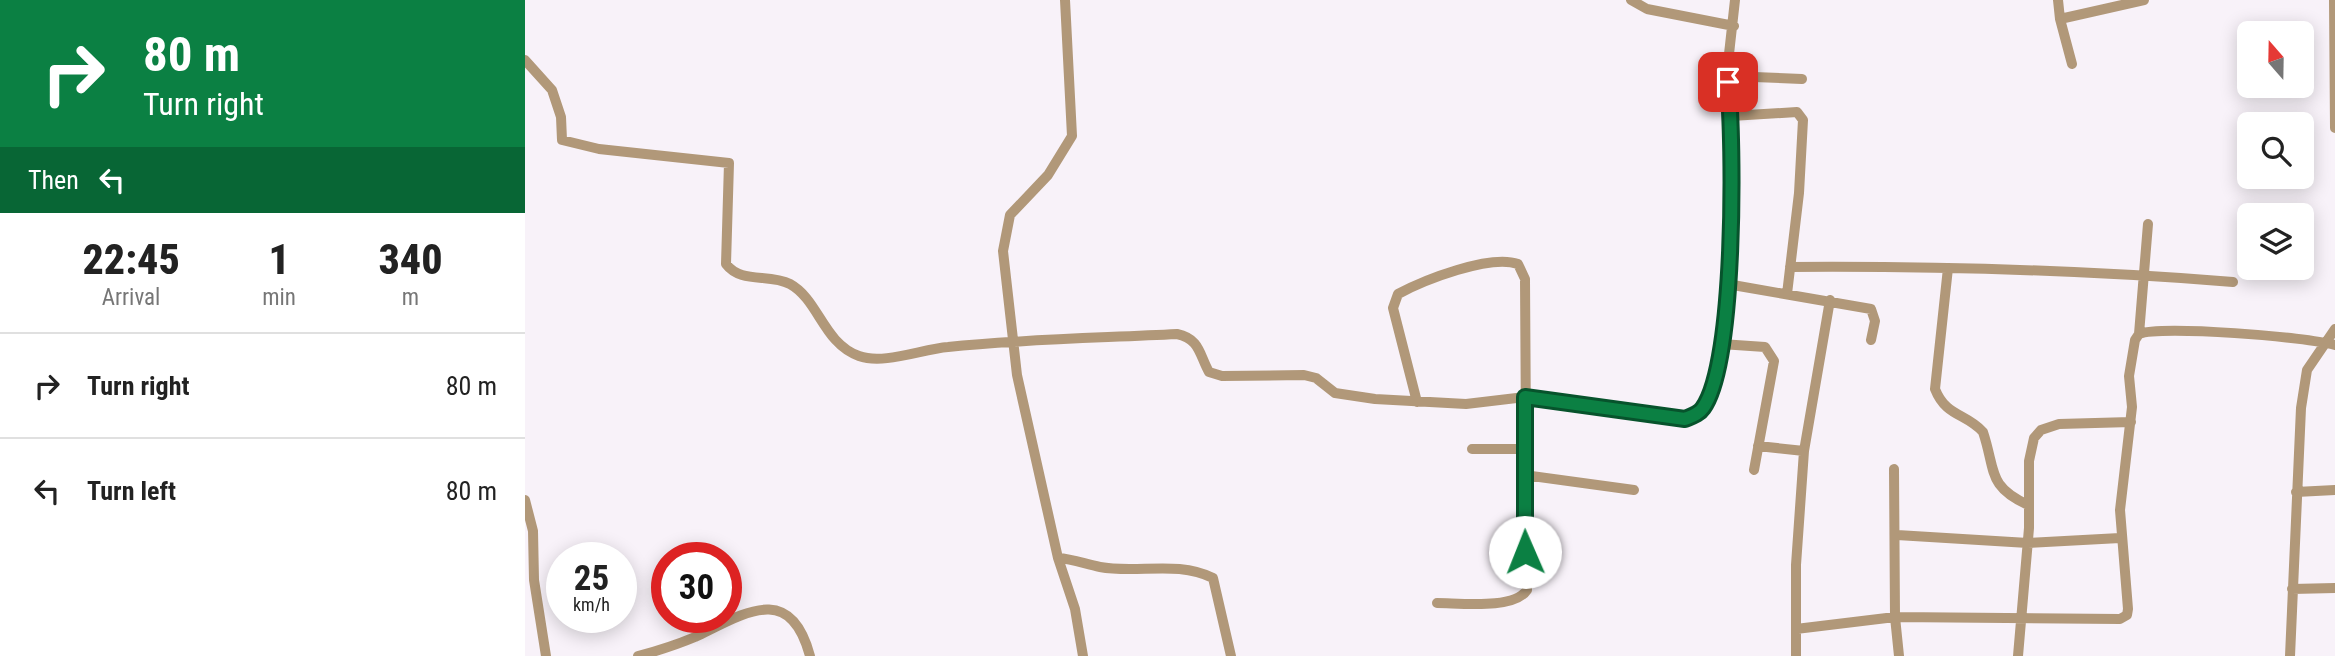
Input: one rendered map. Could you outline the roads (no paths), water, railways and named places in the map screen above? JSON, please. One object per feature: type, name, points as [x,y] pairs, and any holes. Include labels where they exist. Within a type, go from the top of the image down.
[{"type":"street","points":[[1065,0],[1074,126],[1072,136],[1048,175],[1010,215],[1003,251],[1017,374],[1058,558],[1075,609],[1083,656]]},
{"type":"street","points":[[1631,0],[1647,9],[1734,26]]},
{"type":"street","points":[[525,60],[552,90],[561,117],[562,140],[599,149],[729,163],[726,264],[738,275],[788,283],[799,291],[835,342],[861,357],[883,357],[948,347],[1177,334],[1192,339],[1200,348],[1209,372],[1222,376],[1304,375],[1316,378],[1335,393],[1417,402],[1466,404],[1525,397],[1685,419],[1700,412],[1712,391],[1721,344],[1727,284],[1731,116],[1728,76],[1735,0]]},
{"type":"street","points":[[2058,0],[2060,19],[2072,64]]},
{"type":"street","points":[[2060,19],[2144,0]]},
{"type":"street","points":[[2334,0],[2335,128]]},
{"type":"street","points":[[1728,76],[1803,79]]},
{"type":"street","points":[[1731,116],[1797,112],[1804,120],[1805,134],[1787,293]]},
{"type":"street","points":[[1796,629],[1895,617],[2019,617],[2115,621],[2127,615],[2120,510],[2131,422],[2129,376],[2139,334],[2148,224]]},
{"type":"street","points":[[1417,402],[1393,308],[1398,294],[1472,267],[1511,261],[1518,264],[1525,279],[1524,475],[1527,590],[1524,595],[1507,603],[1437,603]]},
{"type":"street","points":[[1790,267],[1948,268],[2144,274],[2233,282]]},
{"type":"street","points":[[1948,268],[1935,389],[1940,401],[1950,412],[1983,432],[1997,481],[2005,494],[2028,505]]},
{"type":"street","points":[[1727,284],[1857,304],[1873,311],[1875,321],[1871,340]]},
{"type":"street","points":[[1796,656],[1796,565],[1804,451],[1830,300]]},
{"type":"street","points":[[2290,656],[2301,408],[2307,370],[2331,344],[2335,329]]},
{"type":"street","points":[[2139,334],[2165,331],[2228,333],[2331,344]]},
{"type":"street","points":[[1721,344],[1765,347],[1772,353],[1774,361],[1754,470]]},
{"type":"street","points":[[2018,656],[2019,617],[2028,543],[2029,461],[2034,438],[2041,430],[2059,424],[2131,422]]},
{"type":"street","points":[[1758,446],[1804,451]]},
{"type":"street","points":[[1472,449],[1524,449]]},
{"type":"street","points":[[1894,469],[1897,535],[1895,617],[1899,656]]},
{"type":"street","points":[[1524,475],[1634,490]]},
{"type":"street","points":[[2296,492],[2335,490]]},
{"type":"street","points":[[525,500],[533,531],[534,580],[546,656]]},
{"type":"street","points":[[1897,535],[2028,543],[2120,538]]},
{"type":"street","points":[[1058,558],[1080,560],[1100,567],[1163,566],[1213,578],[1231,656]]},
{"type":"street","points":[[2292,589],[2335,588]]},
{"type":"street","points":[[638,656],[692,638],[758,609],[776,611],[800,625],[810,656]]}]
